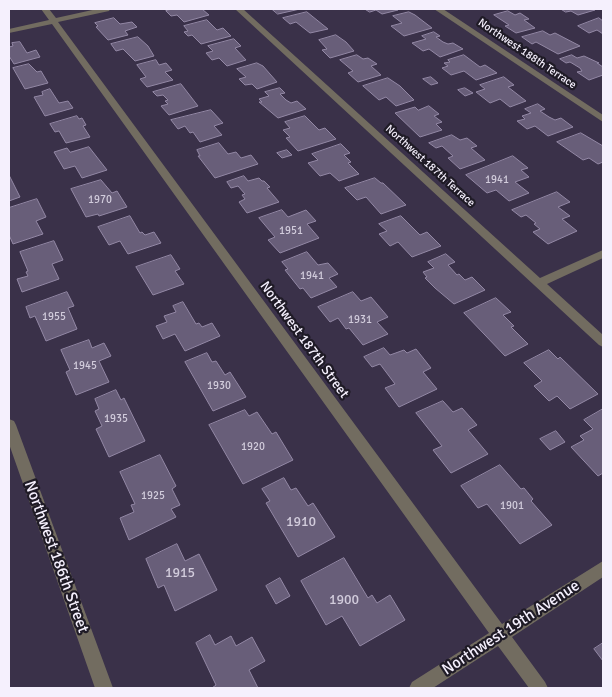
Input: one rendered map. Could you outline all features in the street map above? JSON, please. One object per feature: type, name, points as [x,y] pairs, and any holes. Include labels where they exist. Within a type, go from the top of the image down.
[{"type":"street","name":"Northwest 187th Street","points":[[45,9],[539,688]]},
{"type":"street","points":[[9,31],[106,9]]},
{"type":"street","name":"Northwest 187th Terrace","points":[[239,9],[603,342]]},
{"type":"street","name":"Northwest 188th Terrace","points":[[438,9],[603,119]]},
{"type":"street","points":[[539,283],[603,254]]},
{"type":"street","name":"Northwest 186th Street","points":[[9,425],[104,688]]},
{"type":"street","name":"Northwest 19th Avenue","points":[[418,688],[603,568]]},
{"type":"building","points":[[172,9],[202,9],[209,15],[184,22],[177,15],[171,16],[166,11]]},
{"type":"building","points":[[272,9],[300,9],[278,14]]},
{"type":"building","points":[[365,9],[398,10],[382,14],[376,10],[370,12]]},
{"type":"building","points":[[561,9],[593,9],[595,10],[578,15]]},
{"type":"building","points":[[508,11],[515,15],[520,13],[529,19],[524,20],[535,28],[516,33],[505,26],[509,25],[494,15]]},
{"type":"building","points":[[307,12],[328,29],[310,33],[296,22],[290,24],[283,18]]},
{"type":"building","points":[[409,12],[432,28],[404,36],[391,26],[402,23],[393,16]]},
{"type":"building","points":[[114,18],[120,24],[132,22],[137,27],[125,31],[128,35],[108,40],[96,27],[98,26],[95,23]]},
{"type":"building","points":[[599,18],[603,21],[603,34],[597,30],[589,33],[578,26]]},
{"type":"building","points":[[207,20],[217,30],[223,28],[231,36],[201,44],[192,35],[188,36],[184,32],[188,31],[184,26]]},
{"type":"building","points":[[543,31],[550,35],[555,33],[580,46],[558,54],[536,42],[532,44],[522,37]]},
{"type":"building","points":[[434,32],[440,36],[436,37],[443,42],[453,43],[463,49],[440,57],[429,49],[423,51],[412,43],[426,39],[422,36]]},
{"type":"building","points":[[336,35],[354,51],[330,58],[322,50],[327,49],[319,40]]},
{"type":"building","points":[[138,37],[148,46],[154,56],[135,61],[123,49],[116,51],[111,44]]},
{"type":"building","points":[[234,39],[241,46],[235,48],[246,60],[227,66],[219,58],[212,60],[206,53],[213,51],[208,46]]},
{"type":"building","points":[[20,42],[27,53],[36,50],[40,57],[14,64],[9,56],[9,47],[13,46],[12,43]]},
{"type":"building","points":[[357,55],[363,59],[368,58],[377,64],[371,66],[381,75],[358,82],[348,73],[353,71],[340,60]]},
{"type":"building","points":[[464,55],[480,67],[485,65],[497,73],[476,80],[464,71],[451,75],[442,68],[448,66],[444,63],[450,62],[448,60]]},
{"type":"building","points":[[572,55],[577,58],[584,56],[599,63],[597,63],[603,67],[603,75],[589,80],[577,72],[582,71],[580,68],[560,59]]},
{"type":"building","points":[[156,60],[159,65],[166,63],[172,70],[165,72],[173,80],[147,87],[140,79],[146,77],[137,65]]},
{"type":"building","points":[[257,63],[263,66],[277,82],[257,89],[252,84],[245,85],[239,79],[246,77],[237,69]]},
{"type":"building","points":[[29,64],[37,72],[41,71],[48,83],[25,89],[13,68]]},
{"type":"building","points":[[431,77],[438,83],[431,85],[423,79]]},
{"type":"building","points":[[504,77],[514,85],[508,87],[526,101],[510,107],[500,99],[490,103],[476,92],[485,89],[480,85]]},
{"type":"building","points":[[388,78],[400,86],[414,100],[396,106],[386,97],[379,100],[363,86]]},
{"type":"building","points":[[181,84],[198,106],[169,115],[161,106],[168,104],[165,101],[168,100],[163,95],[157,96],[153,92]]},
{"type":"building","points":[[280,88],[285,93],[280,94],[286,100],[291,103],[297,101],[306,109],[278,118],[259,102],[262,102],[259,99],[269,96],[265,92]]},
{"type":"building","points":[[465,88],[473,93],[465,96],[458,90]]},
{"type":"building","points":[[50,89],[59,103],[68,101],[73,108],[45,116],[34,97],[43,95],[42,92]]},
{"type":"building","points":[[538,104],[545,109],[540,111],[549,117],[555,120],[561,118],[573,127],[548,136],[535,126],[527,129],[517,121],[525,119],[522,116],[531,113],[525,109]]},
{"type":"building","points":[[429,106],[439,114],[434,116],[442,122],[436,124],[442,130],[420,137],[395,113],[415,107],[418,110]]},
{"type":"building","points":[[211,110],[223,123],[214,126],[222,135],[200,142],[193,132],[190,133],[185,126],[178,129],[171,120]]},
{"type":"building","points":[[77,116],[79,119],[82,118],[86,125],[83,126],[90,137],[66,143],[59,131],[55,132],[50,124]]},
{"type":"building","points":[[305,116],[319,130],[325,128],[336,139],[298,151],[286,138],[290,137],[283,130],[290,128],[285,122]]},
{"type":"building","points":[[581,133],[603,146],[603,162],[598,164],[589,158],[583,160],[557,142]]},
{"type":"building","points":[[452,135],[460,140],[467,138],[477,146],[471,148],[485,160],[460,169],[448,158],[453,156],[442,146],[436,148],[429,143]]},
{"type":"building","points":[[219,143],[228,154],[236,152],[241,158],[251,155],[258,164],[215,178],[198,156],[200,156],[197,150]]},
{"type":"building","points":[[341,144],[350,153],[344,155],[351,162],[348,163],[359,174],[339,181],[330,173],[320,176],[308,163],[318,160],[312,154]]},
{"type":"building","points":[[89,147],[107,170],[82,178],[75,166],[64,169],[54,152],[67,148],[70,152]]},
{"type":"building","points":[[287,150],[292,155],[282,158],[277,153]]},
{"type":"building","points":[[513,156],[528,168],[521,170],[529,177],[515,182],[529,193],[509,201],[496,190],[487,193],[466,175]]},
{"type":"building","points":[[9,175],[20,197],[9,201]]},
{"type":"building","points":[[244,176],[248,181],[259,178],[264,181],[270,187],[267,188],[279,202],[247,213],[239,202],[245,199],[242,195],[245,194],[238,186],[231,188],[227,182]]},
{"type":"building","points":[[375,178],[406,205],[381,214],[366,197],[357,200],[345,188]]},
{"type":"building","points":[[101,180],[112,193],[117,191],[127,207],[99,216],[98,214],[86,217],[71,189]]},
{"type":"building","points":[[557,192],[570,202],[558,207],[570,216],[562,219],[577,231],[548,244],[533,232],[540,229],[534,224],[536,223],[526,215],[521,217],[512,210]]},
{"type":"building","points":[[37,199],[46,217],[36,221],[43,234],[13,244],[9,235],[9,208]]},
{"type":"building","points":[[282,210],[288,217],[306,210],[316,221],[307,224],[319,238],[280,253],[268,240],[275,237],[259,218]]},
{"type":"building","points":[[130,216],[140,233],[142,232],[145,235],[154,232],[161,243],[128,254],[120,241],[109,245],[98,227]]},
{"type":"building","points":[[401,216],[420,235],[427,232],[441,246],[412,257],[398,242],[390,246],[379,234],[387,231],[379,224]]},
{"type":"building","points":[[54,241],[63,260],[52,264],[59,279],[22,292],[17,279],[28,276],[26,272],[28,271],[20,252]]},
{"type":"building","points":[[307,252],[318,265],[328,263],[338,274],[329,278],[337,287],[311,298],[303,288],[300,289],[285,270],[288,269],[282,262]]},
{"type":"building","points":[[446,254],[455,262],[448,265],[457,275],[459,274],[465,280],[472,277],[485,290],[454,304],[435,288],[425,278],[427,277],[423,272],[434,268],[428,262]]},
{"type":"building","points":[[171,255],[180,269],[175,271],[184,284],[153,295],[136,267]]},
{"type":"building","points":[[67,292],[74,306],[68,308],[77,329],[46,341],[35,316],[30,318],[26,307]]},
{"type":"building","points":[[353,292],[361,301],[371,297],[388,317],[377,322],[388,334],[363,345],[349,328],[346,329],[338,318],[330,322],[318,307]]},
{"type":"building","points":[[496,298],[511,312],[503,315],[514,326],[511,327],[528,344],[505,356],[464,313]]},
{"type":"building","points":[[183,302],[196,324],[199,323],[202,327],[212,323],[220,336],[185,351],[175,334],[163,339],[156,326],[167,322],[164,316],[176,312],[173,306]]},
{"type":"building","points":[[89,340],[92,348],[104,343],[111,356],[99,361],[109,382],[76,395],[66,372],[70,370],[61,350]]},
{"type":"building","points":[[384,348],[390,355],[404,350],[407,353],[416,349],[431,368],[423,372],[437,389],[399,407],[385,388],[395,384],[380,364],[372,367],[364,357]]},
{"type":"building","points":[[549,350],[558,359],[560,357],[598,394],[570,409],[557,396],[549,401],[534,386],[542,381],[524,363]]},
{"type":"building","points":[[207,353],[212,362],[216,361],[225,375],[230,372],[246,397],[213,411],[185,362]]},
{"type":"building","points":[[116,390],[121,400],[124,398],[145,441],[109,457],[96,429],[102,426],[95,411],[99,409],[95,399]]},
{"type":"building","points":[[443,401],[453,412],[462,408],[477,425],[468,430],[488,454],[451,473],[433,450],[442,446],[416,413]]},
{"type":"building","points":[[603,409],[603,473],[598,476],[571,447],[584,440],[580,436],[593,429],[584,420]]},
{"type":"building","points":[[245,410],[249,416],[257,412],[272,434],[276,432],[293,460],[243,484],[209,425]]},
{"type":"building","points":[[556,431],[565,442],[550,450],[540,439]]},
{"type":"building","points":[[160,455],[176,486],[172,489],[180,505],[171,509],[176,517],[129,540],[120,518],[134,512],[131,505],[135,504],[120,472]]},
{"type":"building","points":[[500,465],[521,489],[524,488],[533,499],[531,501],[552,525],[520,544],[487,504],[478,508],[461,486]]},
{"type":"building","points":[[284,478],[291,490],[296,488],[308,506],[313,503],[335,537],[298,557],[266,503],[270,501],[262,489]]},
{"type":"building","points":[[177,544],[185,561],[199,554],[217,590],[175,611],[164,585],[158,588],[146,559]]},
{"type":"building","points":[[344,558],[368,598],[372,595],[377,603],[390,595],[405,620],[360,646],[342,616],[326,625],[301,581]]},
{"type":"building","points":[[280,578],[290,596],[276,604],[266,586]]},
{"type":"building","points":[[210,635],[215,645],[231,636],[236,646],[252,637],[265,661],[249,670],[258,688],[212,688],[216,685],[196,643]]},
{"type":"building","points":[[603,643],[603,661],[594,649]]}]
